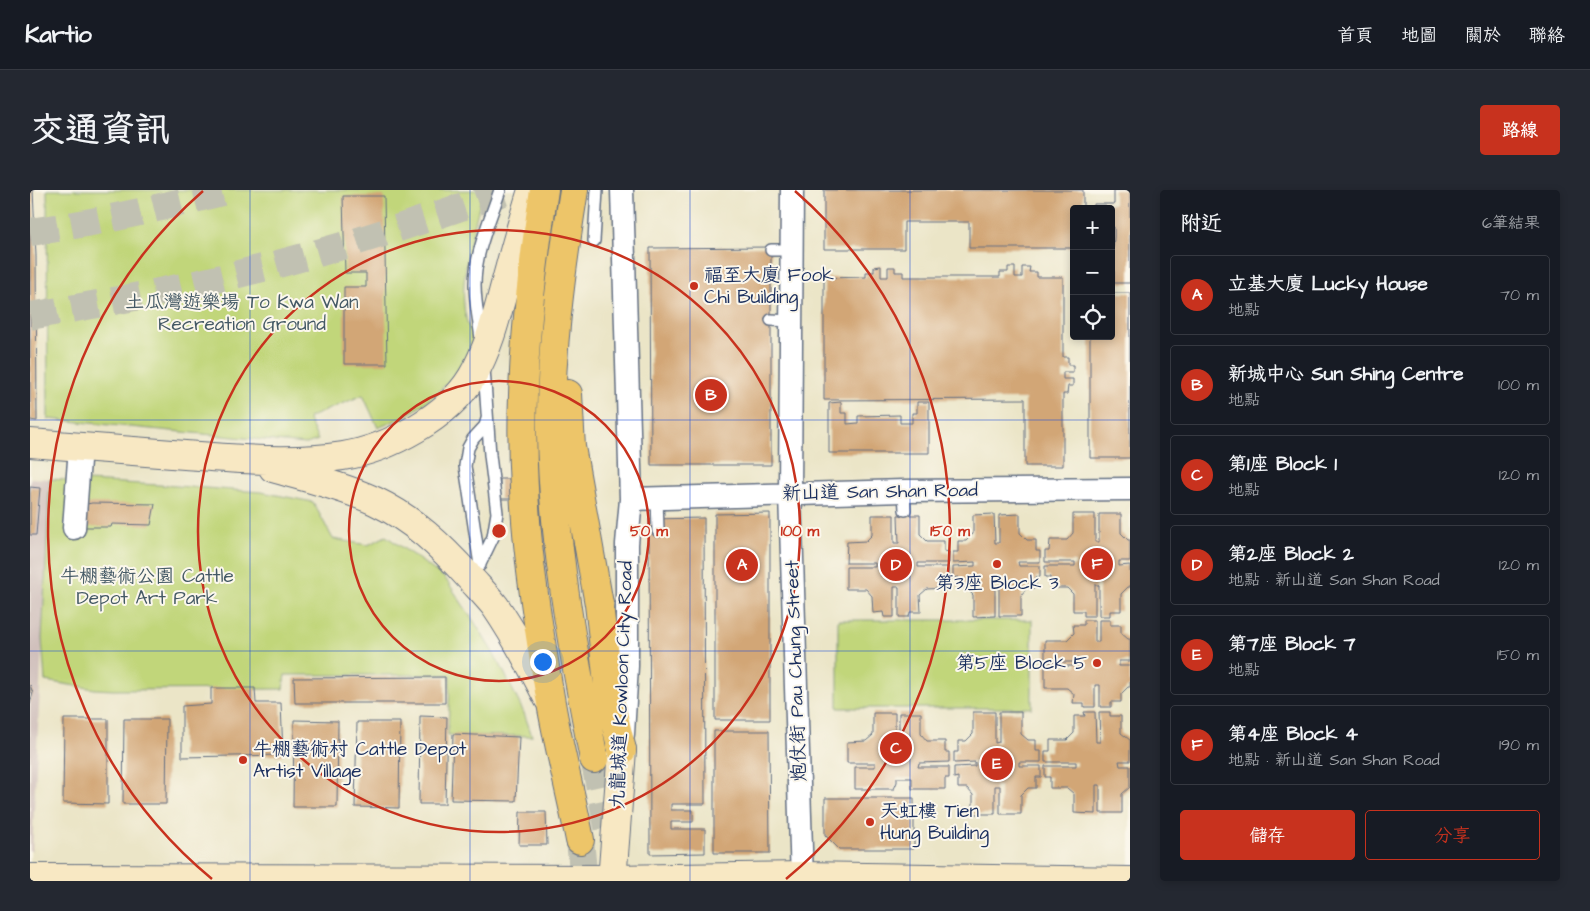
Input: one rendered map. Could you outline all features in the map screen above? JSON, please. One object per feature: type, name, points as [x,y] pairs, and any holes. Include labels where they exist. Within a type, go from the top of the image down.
[{"type":"highway","points":[[544,190],[531,221],[534,262],[524,362],[522,448],[527,529],[538,621],[551,703],[594,759]]},
{"type":"highway","points":[[574,190],[559,292],[553,365],[551,425],[554,510],[562,576],[571,729],[564,764],[580,840]]},
{"type":"highway","points":[[568,225],[568,403],[571,447],[598,595],[610,701],[622,750]]},
{"type":"main road","points":[[30,443],[243,460],[316,459],[344,456],[368,450],[417,428],[455,399],[471,378],[483,356],[531,221],[532,190]]},
{"type":"main road","points":[[243,460],[341,488],[374,501],[397,513],[422,530],[442,548],[485,580],[551,703]]},
{"type":"main road","name":"九龍城道 Kowloon City Road","points":[[612,880],[622,750]]},
{"type":"main road","points":[[30,878],[92,880],[802,878],[1130,880]]},
{"type":"street","name":"九龍城道 Kowloon City Road","points":[[622,190],[631,498],[627,544],[627,666],[622,750]]},
{"type":"street","name":"炮仗街 Pau Chung Street","points":[[792,190],[781,250],[781,320],[790,493],[802,878]]},
{"type":"street","points":[[74,528],[80,447]]},
{"type":"street","name":"新山道 San Shan Road","points":[[631,498],[790,493],[905,500],[1130,489]]},
{"type":"lane","points":[[485,580],[497,513],[475,285],[479,252],[500,190]]},
{"type":"lane","points":[[594,241],[597,190]]},
{"type":"lane","points":[[485,580],[465,466],[468,448],[473,439],[485,426],[488,418]]},
{"type":"lane","points":[[657,498],[658,531]]},
{"type":"shaded area","points":[[30,478],[50,479],[32,851],[30,851]]},
{"type":"green space","name":"土瓜灣遊樂場 To Kwa Wan Recreation Ground","points":[[47,190],[483,190],[470,243],[464,284],[466,320],[473,334],[470,346],[458,370],[449,381],[417,409],[378,428],[363,395],[308,418],[318,440],[306,444],[48,419]]},
{"type":"green space","name":"牛棚藝術公園 Cattle Depot Art Park","points":[[50,479],[261,492],[313,502],[333,539],[368,545],[386,536],[445,578],[501,666],[524,713],[532,736],[448,735],[450,675],[285,675],[283,689],[113,690],[45,681],[42,639]]},
{"type":"green space","points":[[838,620],[1032,620],[1032,708],[838,708]]},
{"type":"building","points":[[30,190],[33,190],[36,256],[37,421],[30,420]]},
{"type":"building","points":[[824,190],[1083,190],[1083,205],[1070,205],[1070,248],[969,248],[969,222],[904,222],[904,249],[824,249]]},
{"type":"building","points":[[1114,190],[1130,190],[1130,283],[1115,283],[1115,205],[1094,205],[1114,204]]},
{"type":"building","points":[[343,196],[384,196],[387,364],[344,364],[344,287],[366,287],[366,273],[345,273]]},
{"type":"building","points":[[771,247],[771,465],[651,465],[650,248]]},
{"type":"building","points":[[881,266],[881,277],[888,277],[888,267],[895,267],[895,272],[903,272],[903,277],[1000,277],[1000,272],[1008,272],[1008,267],[1015,267],[1015,277],[1022,277],[1022,267],[1030,267],[1029,272],[1037,272],[1037,277],[1063,277],[1063,357],[1068,357],[1068,365],[1073,365],[1073,372],[1063,372],[1063,379],[1073,379],[1073,386],[1068,386],[1067,394],[1063,394],[1063,466],[1025,466],[1025,399],[824,400],[824,278],[866,277],[866,272],[874,272],[874,267]]},
{"type":"building","points":[[1115,293],[1130,293],[1130,458],[1090,458],[1090,340],[1115,340]]},
{"type":"building","points":[[841,402],[841,413],[847,413],[847,424],[858,423],[858,416],[900,415],[900,423],[912,423],[912,413],[917,413],[917,402],[929,402],[929,453],[829,453],[829,403]]},
{"type":"building","points":[[500,479],[515,479],[515,499],[500,499]]},
{"type":"building","points":[[30,487],[40,488],[36,535],[30,535]]},
{"type":"building","points":[[87,504],[155,504],[151,525],[112,524],[111,527],[83,527],[85,508]]},
{"type":"building","points":[[770,513],[770,720],[715,720],[715,514]]},
{"type":"building","name":"第3座 Block 3","points":[[994,514],[995,543],[999,543],[999,515],[1020,514],[1020,533],[1027,540],[1036,540],[1036,551],[1040,551],[1040,562],[1018,562],[1019,566],[1040,566],[1040,577],[1036,577],[1036,588],[1027,588],[1021,595],[1021,616],[999,616],[999,586],[995,586],[995,616],[973,617],[973,595],[966,588],[958,588],[958,577],[953,578],[953,567],[975,566],[975,562],[953,563],[953,552],[958,552],[958,541],[966,541],[973,534],[973,515]]},
{"type":"building","points":[[1073,514],[1095,514],[1095,542],[1099,542],[1099,514],[1121,514],[1121,533],[1130,540],[1130,561],[1119,561],[1119,566],[1130,565],[1130,587],[1121,594],[1121,611],[1110,611],[1110,616],[1099,616],[1099,585],[1095,585],[1095,616],[1084,616],[1084,611],[1073,611],[1073,594],[1067,588],[1050,588],[1050,577],[1045,577],[1045,566],[1075,566],[1075,562],[1045,562],[1045,551],[1049,551],[1050,540],[1067,540],[1073,533]]},
{"type":"building","points":[[872,515],[894,515],[894,543],[899,543],[898,515],[920,515],[920,534],[927,541],[944,541],[944,551],[949,552],[949,563],[918,563],[918,567],[948,567],[949,578],[944,578],[944,588],[927,589],[920,595],[921,612],[910,612],[909,617],[899,617],[899,587],[894,587],[894,617],[884,617],[883,612],[873,613],[872,596],[866,589],[846,589],[846,567],[875,567],[875,563],[846,563],[847,542],[866,541],[872,535]]},
{"type":"building","points":[[704,518],[705,804],[671,804],[671,810],[693,810],[693,822],[671,822],[671,829],[705,829],[705,853],[650,854],[649,519]]},
{"type":"building","name":"第5座 Block 5","points":[[1084,620],[1095,620],[1095,642],[1099,642],[1099,620],[1110,620],[1110,625],[1121,625],[1121,633],[1130,639],[1130,661],[1119,661],[1119,666],[1130,666],[1130,687],[1121,694],[1121,702],[1111,702],[1111,707],[1100,707],[1100,685],[1095,685],[1095,707],[1084,707],[1084,703],[1073,703],[1074,694],[1067,688],[1045,688],[1045,666],[1076,666],[1076,662],[1045,662],[1045,640],[1067,640],[1074,633],[1073,625],[1084,625]]},
{"type":"building","points":[[445,677],[445,703],[295,703],[294,678]]},
{"type":"building","points":[[30,685],[33,693],[30,704]]},
{"type":"building","points":[[211,688],[255,688],[256,703],[281,703],[283,755],[182,757],[182,706],[211,704]]},
{"type":"building","points":[[973,712],[995,712],[995,743],[999,742],[999,712],[1021,712],[1021,734],[1028,740],[1036,740],[1036,751],[1041,751],[1041,762],[1019,762],[1019,766],[1041,766],[1041,777],[1036,777],[1036,788],[1028,788],[1021,795],[1021,814],[1000,814],[1000,786],[995,786],[995,814],[973,814],[973,795],[967,788],[958,788],[958,777],[954,778],[954,767],[975,766],[975,762],[954,763],[954,752],[958,752],[958,741],[966,741],[973,734]]},
{"type":"building","points":[[1084,712],[1095,712],[1096,742],[1100,742],[1099,712],[1110,712],[1110,716],[1121,716],[1121,733],[1130,740],[1130,761],[1119,761],[1120,766],[1130,766],[1130,787],[1122,794],[1122,813],[1100,813],[1100,785],[1096,785],[1096,814],[1074,813],[1074,794],[1067,788],[1050,788],[1050,777],[1045,777],[1045,766],[1076,766],[1076,762],[1045,762],[1045,751],[1050,751],[1050,740],[1067,740],[1074,733],[1074,716],[1085,716]]},
{"type":"building","points":[[873,713],[895,713],[895,743],[899,743],[899,713],[921,713],[921,734],[927,741],[945,741],[945,752],[949,752],[949,762],[919,763],[918,767],[949,767],[949,778],[945,778],[945,789],[912,789],[912,778],[897,778],[894,789],[855,789],[855,767],[875,767],[875,763],[847,763],[847,742],[866,741],[873,735]]},
{"type":"building","points":[[420,716],[447,717],[445,804],[419,804]]},
{"type":"building","points":[[64,719],[108,719],[108,804],[63,803]]},
{"type":"building","points":[[124,719],[167,719],[166,804],[123,804]]},
{"type":"building","points":[[294,720],[338,721],[337,807],[293,807]]},
{"type":"building","points":[[357,722],[400,722],[399,808],[355,807]]},
{"type":"building","points":[[714,731],[769,731],[770,853],[714,853]]},
{"type":"building","points":[[453,734],[519,737],[516,801],[451,800]]},
{"type":"building","name":"天虹樓 Tien Hung Building","points":[[825,798],[914,798],[914,849],[839,849],[825,835]]},
{"type":"building","points":[[520,812],[546,812],[547,845],[519,845]]},
{"type":"tunnel","points":[[30,232],[130,214],[229,190]]},
{"type":"tunnel","points":[[30,316],[172,289],[242,273],[336,248],[509,190]]},
{"type":"tunnel","points":[[594,759],[611,841]]},
{"type":"tunnel","points":[[580,840],[584,881]]},
{"type":"place","name":"福至大廈 Fook Chi Building","points":[[694,286]]},
{"type":"place","name":"新城中心 Sun Shing Centre","points":[[711,395]]},
{"type":"place","name":"第3座 Block 3","points":[[997,564]]},
{"type":"place","name":"第4座 Block 4","points":[[1097,564]]},
{"type":"place","name":"立基大廈 Lucky House","points":[[742,565]]},
{"type":"place","name":"第2座 Block 2","points":[[896,565]]},
{"type":"place","name":"第5座 Block 5","points":[[1097,663]]},
{"type":"place","name":"第1座 Block 1","points":[[896,748]]},
{"type":"place","name":"牛棚藝術村 Cattle Depot Artist Village","points":[[243,760]]},
{"type":"place","name":"第7座 Block 7","points":[[997,764]]},
{"type":"place","name":"天虹樓 Tien Hung Building","points":[[870,822]]}]
